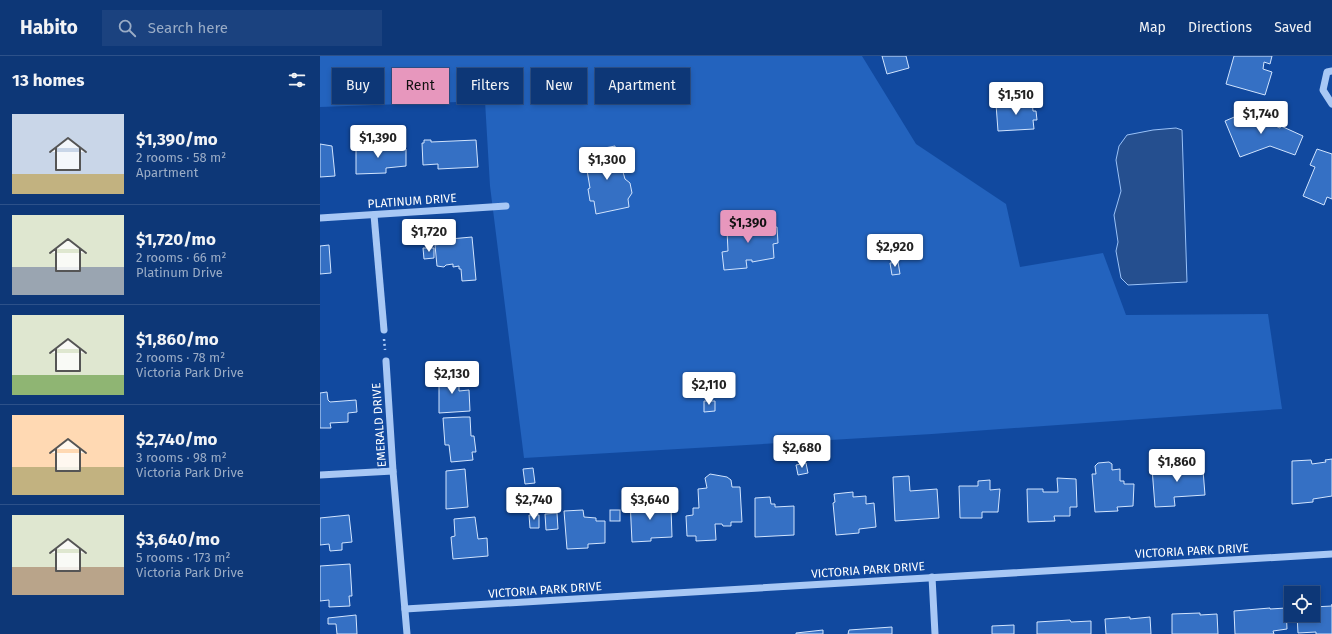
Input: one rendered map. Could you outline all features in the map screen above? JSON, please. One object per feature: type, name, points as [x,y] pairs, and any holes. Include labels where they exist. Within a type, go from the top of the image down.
[{"type":"street","points":[[1332,71],[1327,72],[1323,90],[1332,104]]},
{"type":"street","name":"PLATINUM DRIVE","points":[[320,218],[506,206]]},
{"type":"street","points":[[374,215],[384,330]]},
{"type":"street","name":"EMERALD DRIVE","points":[[386,361],[393,471],[407,634]]},
{"type":"street","points":[[320,475],[393,471]]},
{"type":"street","name":"VICTORIA PARK DRIVE","points":[[406,609],[1332,554]]},
{"type":"street","points":[[932,577],[935,634]]},
{"type":"path","points":[[384,330],[386,361]]},
{"type":"shaded area","points":[[320,56],[862,56],[916,144],[1006,204],[1020,267],[1103,253],[1126,315],[1268,314],[1282,409],[932,434],[524,458],[490,186],[485,104],[523,104],[523,68],[457,68],[457,102],[449,102],[449,68],[392,68],[392,104],[402,104],[320,107]]},
{"type":"shaded area","points":[[1176,128],[1182,130],[1187,282],[1128,285],[1121,278],[1116,251],[1118,242],[1114,215],[1121,191],[1116,160],[1119,146],[1127,135],[1153,130]]},
{"type":"building","points":[[882,56],[906,56],[909,68],[887,74]]},
{"type":"building","points":[[1234,56],[1272,56],[1270,64],[1264,62],[1263,69],[1272,72],[1265,95],[1226,84]]},
{"type":"building","points":[[1032,101],[1033,111],[1036,111],[1037,120],[1033,120],[1034,129],[998,131],[996,104]]},
{"type":"building","points":[[1265,109],[1271,124],[1280,128],[1281,126],[1303,136],[1295,155],[1270,146],[1240,157],[1225,121],[1239,115],[1241,119]]},
{"type":"building","points":[[424,140],[431,140],[431,142],[476,140],[478,167],[438,169],[438,164],[423,165],[422,143],[424,143]]},
{"type":"building","points":[[320,144],[332,146],[335,176],[320,177]]},
{"type":"building","points":[[381,144],[381,149],[385,150],[406,149],[406,166],[386,168],[386,173],[356,174],[356,145]]},
{"type":"building","points":[[615,146],[616,154],[613,154],[616,167],[621,165],[625,179],[630,183],[632,193],[628,199],[629,207],[596,214],[594,201],[590,201],[588,189],[590,188],[584,152]]},
{"type":"building","points":[[1317,149],[1332,154],[1332,199],[1327,197],[1324,205],[1303,196],[1315,167],[1310,165]]},
{"type":"building","points":[[754,218],[754,228],[777,227],[778,243],[773,244],[774,258],[752,262],[752,260],[746,260],[747,268],[724,270],[722,252],[728,251],[727,230],[732,229],[731,219]]},
{"type":"building","points":[[472,237],[476,280],[462,281],[461,269],[459,269],[459,266],[453,267],[453,264],[446,265],[444,267],[437,266],[435,245],[450,243],[450,239]]},
{"type":"building","points":[[329,245],[331,273],[320,274],[320,246]]},
{"type":"building","points":[[423,248],[434,248],[434,258],[424,259]]},
{"type":"building","points":[[898,262],[900,274],[892,275],[890,263]]},
{"type":"building","points":[[459,374],[459,391],[469,390],[470,411],[439,413],[439,375]]},
{"type":"building","points":[[327,392],[328,400],[330,402],[356,400],[357,412],[348,413],[348,422],[330,423],[331,428],[320,428],[320,393]]},
{"type":"building","points":[[704,401],[715,401],[715,411],[704,412]]},
{"type":"building","points":[[470,417],[471,436],[474,436],[476,452],[472,452],[473,460],[451,462],[449,445],[445,445],[443,418]]},
{"type":"building","points":[[1192,458],[1193,471],[1203,470],[1205,495],[1174,497],[1175,506],[1155,507],[1152,468],[1182,466],[1182,459]]},
{"type":"building","points":[[1332,459],[1332,496],[1313,499],[1313,502],[1292,504],[1292,461],[1311,460],[1312,464],[1326,462],[1325,460]]},
{"type":"building","points":[[1109,462],[1112,464],[1112,470],[1120,469],[1120,481],[1124,481],[1124,484],[1134,484],[1133,506],[1117,507],[1118,511],[1095,512],[1092,474],[1096,474],[1095,466],[1098,463]]},
{"type":"building","points":[[806,463],[808,473],[798,475],[796,465]]},
{"type":"building","points":[[533,468],[535,483],[525,484],[523,469]]},
{"type":"building","points":[[465,469],[468,507],[446,509],[446,471]]},
{"type":"building","points":[[710,474],[727,477],[731,480],[732,487],[740,487],[742,522],[731,522],[731,526],[715,524],[716,540],[696,541],[696,536],[687,536],[686,516],[693,515],[693,508],[699,508],[698,489],[707,488],[705,478]]},
{"type":"building","points":[[909,476],[910,491],[937,489],[939,518],[895,521],[893,477]]},
{"type":"building","points":[[1057,478],[1076,479],[1077,507],[1070,507],[1070,516],[1054,516],[1055,521],[1028,522],[1027,489],[1043,489],[1043,492],[1058,492]]},
{"type":"building","points":[[990,480],[990,490],[1000,489],[998,512],[982,512],[982,518],[960,518],[959,486],[978,486],[978,481]]},
{"type":"building","points":[[853,492],[853,497],[866,496],[866,504],[874,503],[876,527],[859,529],[859,533],[836,535],[833,503],[835,502],[834,494]]},
{"type":"building","points":[[770,497],[771,504],[775,504],[775,507],[794,506],[794,535],[755,537],[755,498]]},
{"type":"building","points":[[630,500],[663,502],[663,508],[671,508],[672,537],[651,538],[651,541],[632,542]]},
{"type":"building","points":[[583,510],[584,517],[596,518],[596,521],[605,521],[605,543],[588,544],[588,548],[567,549],[564,511]]},
{"type":"building","points":[[610,510],[620,510],[620,521],[610,521]]},
{"type":"building","points":[[557,513],[558,529],[546,530],[545,514]]},
{"type":"building","points":[[349,515],[352,542],[342,543],[342,550],[330,551],[329,544],[320,545],[320,518]]},
{"type":"building","points":[[529,515],[539,515],[539,528],[530,528]]},
{"type":"building","points":[[475,517],[478,539],[487,538],[488,556],[453,559],[451,537],[455,536],[454,519]]},
{"type":"building","points":[[350,564],[352,596],[349,596],[350,606],[329,607],[329,600],[320,601],[320,566]]},
{"type":"building","points":[[1332,606],[1332,634],[1316,634],[1316,632],[1298,633],[1297,622],[1320,622],[1320,607]]},
{"type":"building","points":[[1284,608],[1284,622],[1287,622],[1287,629],[1273,631],[1274,634],[1235,634],[1234,611]]},
{"type":"building","points":[[1200,613],[1200,615],[1217,614],[1218,634],[1172,634],[1172,614]]},
{"type":"building","points":[[356,615],[357,634],[337,634],[336,624],[328,624],[328,618]]},
{"type":"building","points":[[1130,617],[1130,619],[1150,617],[1151,634],[1106,634],[1105,619]]},
{"type":"building","points":[[1070,620],[1071,622],[1091,621],[1091,634],[1037,634],[1037,622]]},
{"type":"building","points":[[1014,625],[1014,634],[992,634],[992,626]]},
{"type":"building","points":[[892,627],[892,634],[848,634],[849,630]]},
{"type":"building","points":[[823,630],[823,634],[796,634],[796,633]]}]
